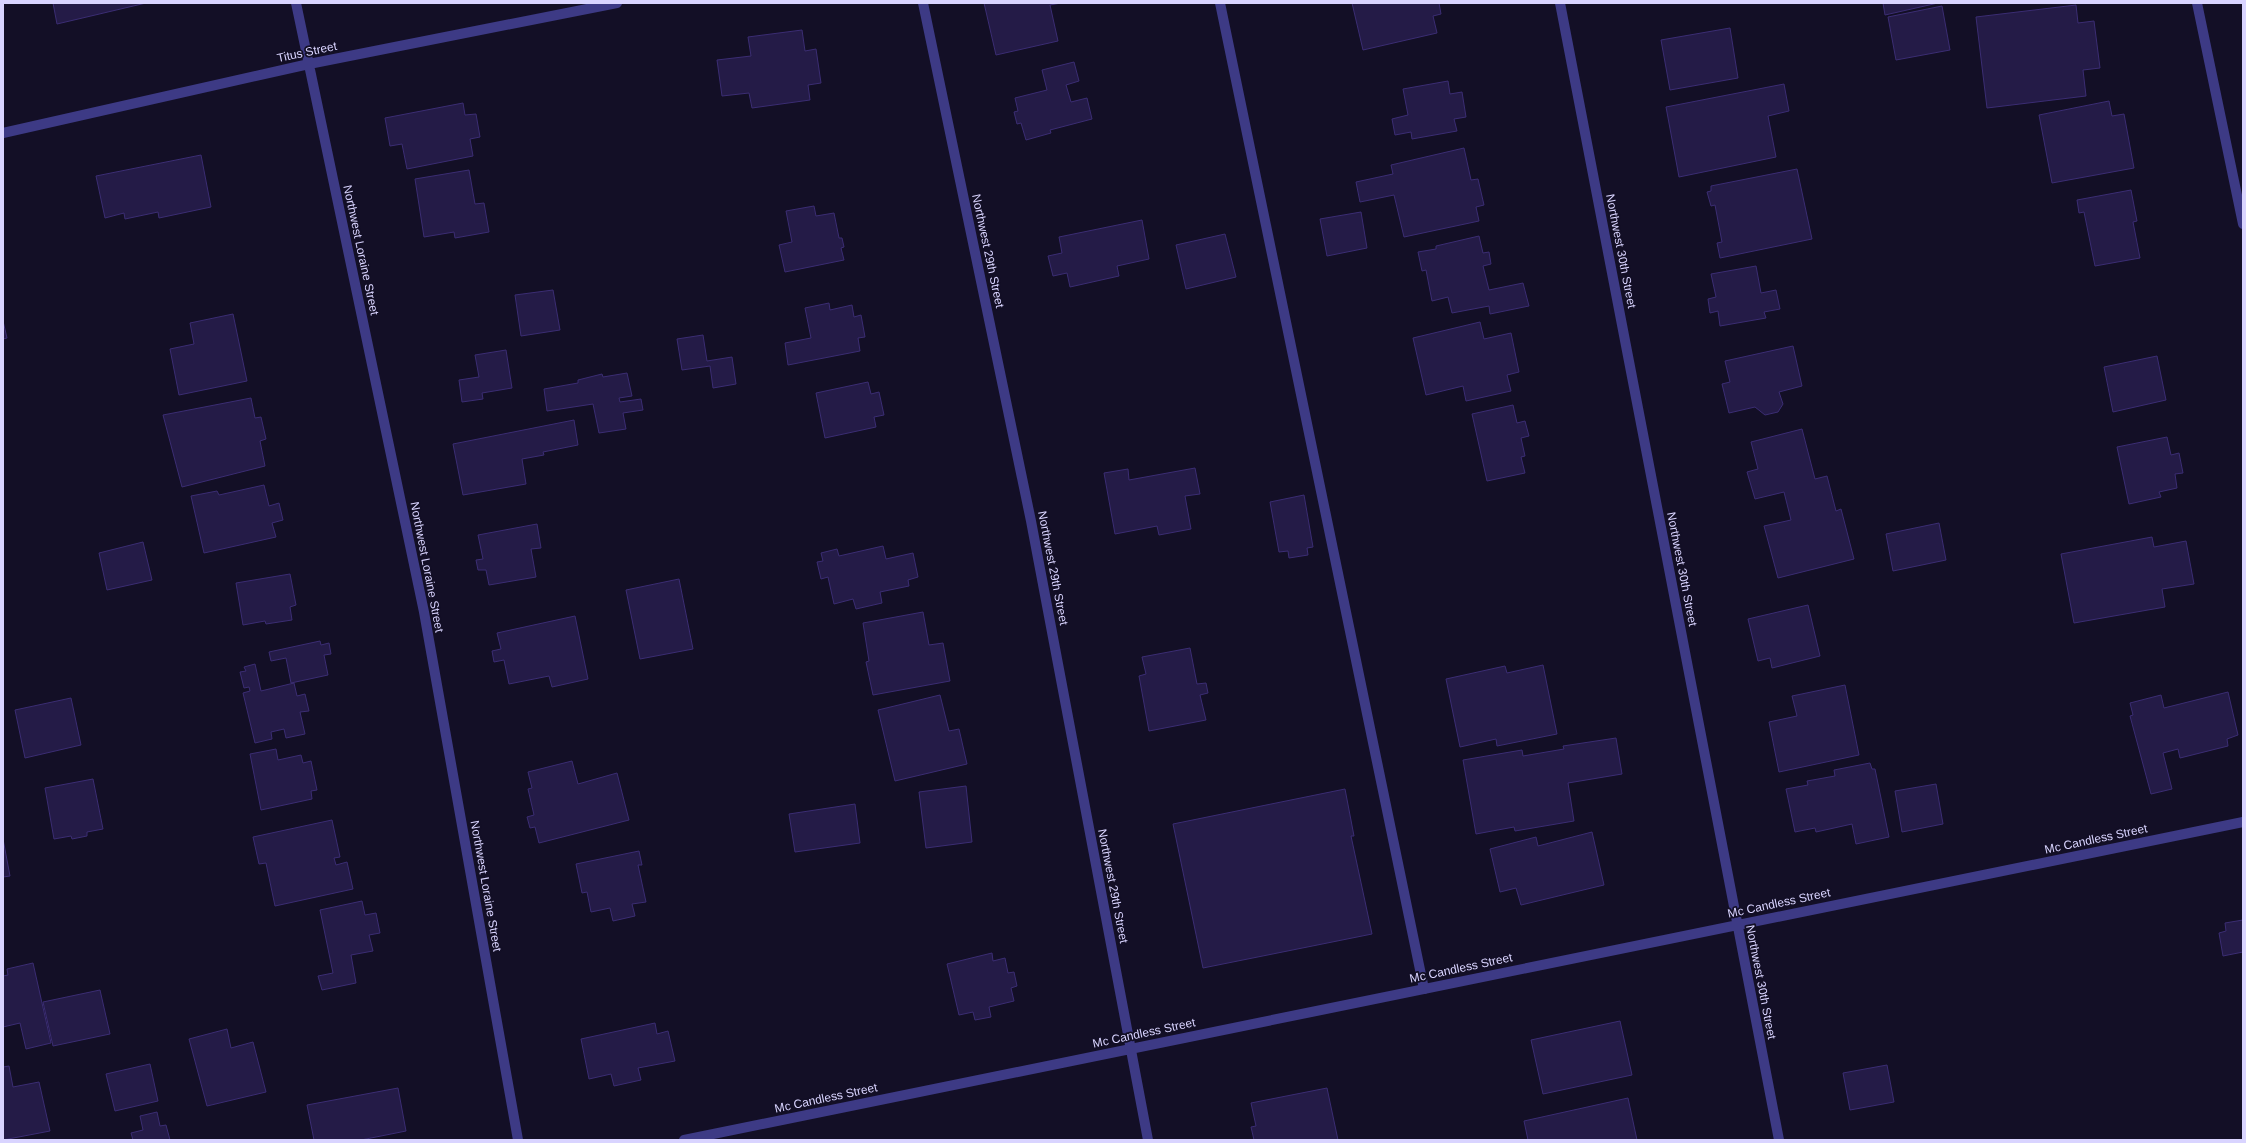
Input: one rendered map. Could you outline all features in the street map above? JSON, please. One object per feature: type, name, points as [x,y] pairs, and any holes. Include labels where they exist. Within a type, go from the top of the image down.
[{"type":"street","name":"Northwest Loraine Street","points":[[296,3],[424,612],[518,1140]]},
{"type":"street","name":"Titus Street","points":[[3,133],[309,64],[617,3]]},
{"type":"street","name":"Northwest 29th Street","points":[[923,3],[1031,521],[1148,1140]]},
{"type":"street","points":[[1220,3],[1424,989]]},
{"type":"street","name":"Northwest 30th Street","points":[[1560,3],[1736,925],[1779,1140]]},
{"type":"street","points":[[2197,3],[2243,224]]},
{"type":"street","name":"Mc Candless Street","points":[[684,1140],[2243,822]]},
{"type":"building","points":[[53,3],[146,3],[57,24]]},
{"type":"building","points":[[984,3],[1061,3],[1050,5],[1058,41],[996,55]]},
{"type":"building","points":[[1352,3],[1439,3],[1441,14],[1433,16],[1437,33],[1363,50]]},
{"type":"building","points":[[1883,3],[1938,3],[1885,15]]},
{"type":"building","points":[[2076,5],[2078,23],[2094,21],[2100,68],[2083,70],[2086,96],[1987,108],[1976,17]]},
{"type":"building","points":[[1942,6],[1950,50],[1896,60],[1888,17]]},
{"type":"building","points":[[1730,28],[1738,78],[1670,90],[1661,40]]},
{"type":"building","points":[[802,30],[805,51],[816,49],[821,83],[808,85],[810,100],[752,108],[749,93],[722,96],[717,60],[751,56],[748,37]]},
{"type":"building","points":[[1074,62],[1079,81],[1066,85],[1071,102],[1087,98],[1092,119],[1050,130],[1051,133],[1026,140],[1021,123],[1017,124],[1014,112],[1018,111],[1015,98],[1047,90],[1042,70]]},
{"type":"building","points":[[1448,81],[1450,94],[1462,92],[1466,117],[1454,119],[1457,131],[1412,139],[1411,132],[1395,135],[1392,119],[1408,115],[1403,89]]},
{"type":"building","points":[[1784,84],[1789,111],[1768,116],[1776,157],[1679,177],[1666,107]]},
{"type":"building","points":[[2109,101],[2112,116],[2124,114],[2134,168],[2052,183],[2039,115]]},
{"type":"building","points":[[463,103],[465,115],[476,114],[480,137],[470,139],[473,156],[407,169],[402,144],[390,146],[385,118]]},
{"type":"building","points":[[1464,148],[1471,180],[1478,179],[1484,205],[1476,207],[1479,221],[1404,237],[1394,195],[1360,202],[1356,182],[1393,174],[1391,165]]},
{"type":"building","points":[[201,155],[211,207],[159,218],[158,212],[125,219],[124,213],[105,218],[96,176]]},
{"type":"building","points":[[1797,169],[1812,239],[1720,258],[1717,243],[1722,242],[1715,205],[1711,206],[1707,192],[1711,191],[1711,186]]},
{"type":"building","points":[[469,170],[475,204],[484,203],[489,232],[455,238],[454,232],[424,237],[415,179]]},
{"type":"building","points":[[2131,190],[2137,221],[2133,222],[2140,258],[2095,266],[2084,212],[2079,213],[2077,200]]},
{"type":"building","points":[[814,206],[816,216],[834,213],[839,238],[842,238],[844,247],[841,248],[844,260],[785,272],[779,245],[792,242],[786,211]]},
{"type":"building","points":[[1361,212],[1367,248],[1327,256],[1320,219]]},
{"type":"building","points":[[1142,220],[1149,259],[1117,266],[1119,276],[1070,287],[1067,273],[1053,276],[1048,256],[1062,253],[1059,237]]},
{"type":"building","points":[[1225,234],[1236,277],[1186,289],[1176,245]]},
{"type":"building","points":[[1479,236],[1483,253],[1489,252],[1491,264],[1483,266],[1489,290],[1523,283],[1529,306],[1490,314],[1489,306],[1452,313],[1448,297],[1432,301],[1426,270],[1422,271],[1418,252],[1436,249],[1436,246]]},
{"type":"building","points":[[1756,266],[1761,293],[1776,290],[1780,309],[1764,312],[1766,318],[1720,326],[1718,311],[1710,313],[1708,299],[1716,297],[1711,274]]},
{"type":"building","points":[[553,290],[560,330],[521,336],[515,295]]},
{"type":"building","points":[[829,303],[830,310],[852,305],[854,317],[861,315],[865,337],[858,338],[860,351],[788,365],[785,343],[811,338],[805,308]]},
{"type":"building","points":[[233,314],[247,381],[179,395],[170,349],[194,344],[190,323]]},
{"type":"building","points":[[3,321],[7,338],[3,339]]},
{"type":"building","points":[[1480,322],[1484,339],[1511,333],[1519,372],[1507,375],[1511,391],[1466,401],[1463,386],[1426,395],[1413,338]]},
{"type":"building","points":[[703,335],[707,361],[732,357],[736,384],[713,388],[710,366],[682,370],[677,339]]},
{"type":"building","points":[[1793,346],[1802,386],[1779,392],[1783,404],[1778,412],[1765,415],[1755,407],[1729,413],[1722,384],[1730,382],[1725,361]]},
{"type":"building","points":[[506,350],[512,388],[482,393],[483,399],[462,402],[459,380],[479,377],[475,355]]},
{"type":"building","points":[[2157,356],[2166,400],[2113,412],[2104,367]]},
{"type":"building","points":[[627,373],[632,396],[619,398],[620,402],[641,399],[643,410],[623,413],[626,429],[599,433],[593,404],[547,411],[544,389],[578,383],[578,380],[602,374],[603,377]]},
{"type":"building","points":[[868,382],[871,394],[879,392],[884,415],[874,417],[876,427],[825,438],[816,393]]},
{"type":"building","points":[[251,398],[255,418],[261,417],[266,439],[260,441],[265,466],[182,487],[163,415]]},
{"type":"building","points":[[1513,405],[1517,423],[1525,421],[1529,436],[1521,438],[1525,456],[1521,457],[1525,473],[1487,481],[1472,414]]},
{"type":"building","points":[[574,420],[578,445],[543,452],[544,455],[522,459],[526,484],[463,495],[453,444]]},
{"type":"building","points":[[1802,429],[1815,479],[1827,476],[1836,511],[1841,509],[1854,559],[1778,578],[1764,526],[1791,520],[1784,492],[1755,499],[1747,472],[1758,469],[1751,442]]},
{"type":"building","points":[[2167,437],[2171,455],[2179,453],[2183,473],[2175,474],[2177,488],[2159,492],[2161,497],[2129,504],[2117,447]]},
{"type":"building","points":[[1195,468],[1200,494],[1185,496],[1191,529],[1159,535],[1157,526],[1115,534],[1104,473],[1128,469],[1129,480]]},
{"type":"building","points":[[264,485],[269,506],[279,503],[283,520],[272,523],[276,537],[204,553],[191,496],[217,491],[219,495]]},
{"type":"building","points":[[1304,495],[1313,547],[1307,548],[1308,555],[1289,558],[1288,551],[1279,552],[1270,502]]},
{"type":"building","points":[[1939,523],[1946,560],[1893,571],[1886,534]]},
{"type":"building","points":[[537,524],[541,548],[531,549],[536,577],[489,585],[486,570],[478,570],[476,560],[483,559],[478,535]]},
{"type":"building","points":[[2152,537],[2154,547],[2186,541],[2194,584],[2162,589],[2165,607],[2074,623],[2061,554]]},
{"type":"building","points":[[143,542],[152,580],[107,590],[99,553]]},
{"type":"building","points":[[883,546],[886,559],[913,553],[918,577],[908,580],[909,586],[880,592],[882,603],[856,609],[853,599],[834,604],[828,577],[821,579],[817,562],[823,561],[821,553],[837,549],[839,556]]},
{"type":"building","points":[[290,574],[296,605],[290,607],[292,620],[266,624],[265,621],[243,625],[236,583]]},
{"type":"building","points":[[679,579],[693,649],[640,659],[626,590]]},
{"type":"building","points":[[1808,605],[1820,656],[1772,668],[1770,658],[1758,661],[1748,619]]},
{"type":"building","points":[[923,612],[929,645],[943,643],[950,681],[873,695],[866,662],[869,661],[863,623]]},
{"type":"building","points":[[575,616],[588,679],[552,687],[549,676],[509,684],[504,660],[494,662],[492,651],[501,649],[497,633]]},
{"type":"building","points":[[320,641],[321,645],[329,643],[331,654],[324,655],[328,675],[291,683],[286,658],[271,661],[269,652]]},
{"type":"building","points":[[1190,648],[1197,684],[1206,683],[1208,693],[1200,695],[1206,720],[1149,731],[1139,676],[1146,674],[1142,657]]},
{"type":"building","points":[[255,664],[261,691],[294,683],[297,696],[305,694],[309,711],[300,712],[305,734],[286,738],[284,729],[271,732],[272,739],[255,743],[243,693],[250,691],[249,687],[244,688],[240,672],[246,671],[244,667]]},
{"type":"building","points":[[1543,665],[1557,734],[1497,746],[1496,739],[1460,747],[1446,679],[1505,666],[1507,673]]},
{"type":"building","points":[[1845,685],[1859,755],[1779,772],[1769,722],[1797,716],[1792,696]]},
{"type":"building","points":[[2228,692],[2238,735],[2227,739],[2228,746],[2180,758],[2178,749],[2163,753],[2172,789],[2151,794],[2130,716],[2133,715],[2130,703],[2161,695],[2164,708]]},
{"type":"building","points":[[940,695],[949,731],[959,729],[967,764],[895,781],[878,710]]},
{"type":"building","points":[[71,698],[81,745],[25,758],[15,710]]},
{"type":"building","points":[[1616,738],[1622,774],[1568,783],[1574,821],[1515,831],[1514,827],[1476,834],[1463,760],[1522,750],[1523,756],[1564,749],[1563,746]]},
{"type":"building","points":[[276,749],[278,760],[301,755],[303,763],[311,761],[317,790],[311,791],[312,799],[261,810],[250,754]]},
{"type":"building","points":[[572,761],[578,784],[617,773],[629,820],[539,843],[535,827],[530,828],[527,817],[534,815],[528,789],[532,788],[528,772]]},
{"type":"building","points":[[1870,763],[1872,769],[1875,769],[1889,837],[1856,844],[1852,824],[1816,832],[1815,828],[1795,832],[1786,789],[1808,785],[1807,781],[1835,776],[1834,770]]},
{"type":"building","points":[[93,779],[103,829],[87,832],[87,836],[72,839],[71,836],[54,839],[45,788]]},
{"type":"building","points":[[1936,784],[1943,824],[1902,832],[1895,791]]},
{"type":"building","points":[[966,786],[972,842],[926,848],[919,792]]},
{"type":"building","points":[[1345,789],[1354,836],[1351,836],[1372,934],[1203,968],[1173,824]]},
{"type":"building","points":[[855,804],[860,843],[795,852],[789,814]]},
{"type":"building","points":[[332,820],[340,857],[334,858],[336,865],[347,862],[353,889],[275,906],[266,863],[259,864],[253,837]]},
{"type":"building","points":[[1592,832],[1604,885],[1521,905],[1516,888],[1500,892],[1490,849],[1536,837],[1538,846]]},
{"type":"building","points":[[3,839],[10,876],[3,877]]},
{"type":"building","points":[[639,851],[642,865],[638,865],[646,902],[632,904],[635,916],[613,921],[610,908],[591,912],[587,892],[582,893],[576,864]]},
{"type":"building","points":[[362,901],[365,915],[376,913],[380,933],[369,935],[373,951],[351,955],[356,983],[322,990],[318,976],[333,973],[320,910]]},
{"type":"building","points":[[2243,920],[2243,952],[2223,956],[2219,933],[2226,931],[2225,923]]},
{"type":"building","points":[[992,953],[993,961],[1005,958],[1008,973],[1014,972],[1017,986],[1011,988],[1014,1001],[989,1007],[991,1017],[975,1020],[973,1012],[959,1015],[947,964]]},
{"type":"building","points":[[33,963],[51,1043],[26,1049],[20,1023],[3,1027],[3,976],[8,975],[7,969]]},
{"type":"building","points":[[100,990],[110,1034],[53,1046],[43,1002]]},
{"type":"building","points":[[1620,1021],[1632,1075],[1543,1094],[1531,1040]]},
{"type":"building","points":[[655,1023],[657,1034],[668,1031],[675,1061],[638,1068],[641,1080],[614,1086],[611,1074],[589,1079],[581,1039]]},
{"type":"building","points":[[227,1029],[231,1048],[253,1042],[266,1092],[207,1106],[189,1039]]},
{"type":"building","points":[[150,1064],[158,1101],[115,1111],[106,1074]]},
{"type":"building","points":[[1887,1065],[1894,1102],[1850,1110],[1843,1073]]},
{"type":"building","points":[[9,1066],[13,1087],[39,1082],[50,1131],[3,1140],[3,1067]]},
{"type":"building","points":[[398,1088],[406,1131],[361,1140],[314,1140],[307,1105]]},
{"type":"building","points":[[1327,1088],[1338,1140],[1254,1140],[1251,1127],[1256,1126],[1251,1103]]},
{"type":"building","points":[[1628,1098],[1637,1140],[1528,1140],[1524,1121]]},
{"type":"building","points":[[157,1112],[160,1126],[166,1125],[170,1140],[133,1140],[131,1133],[143,1130],[140,1116]]}]
